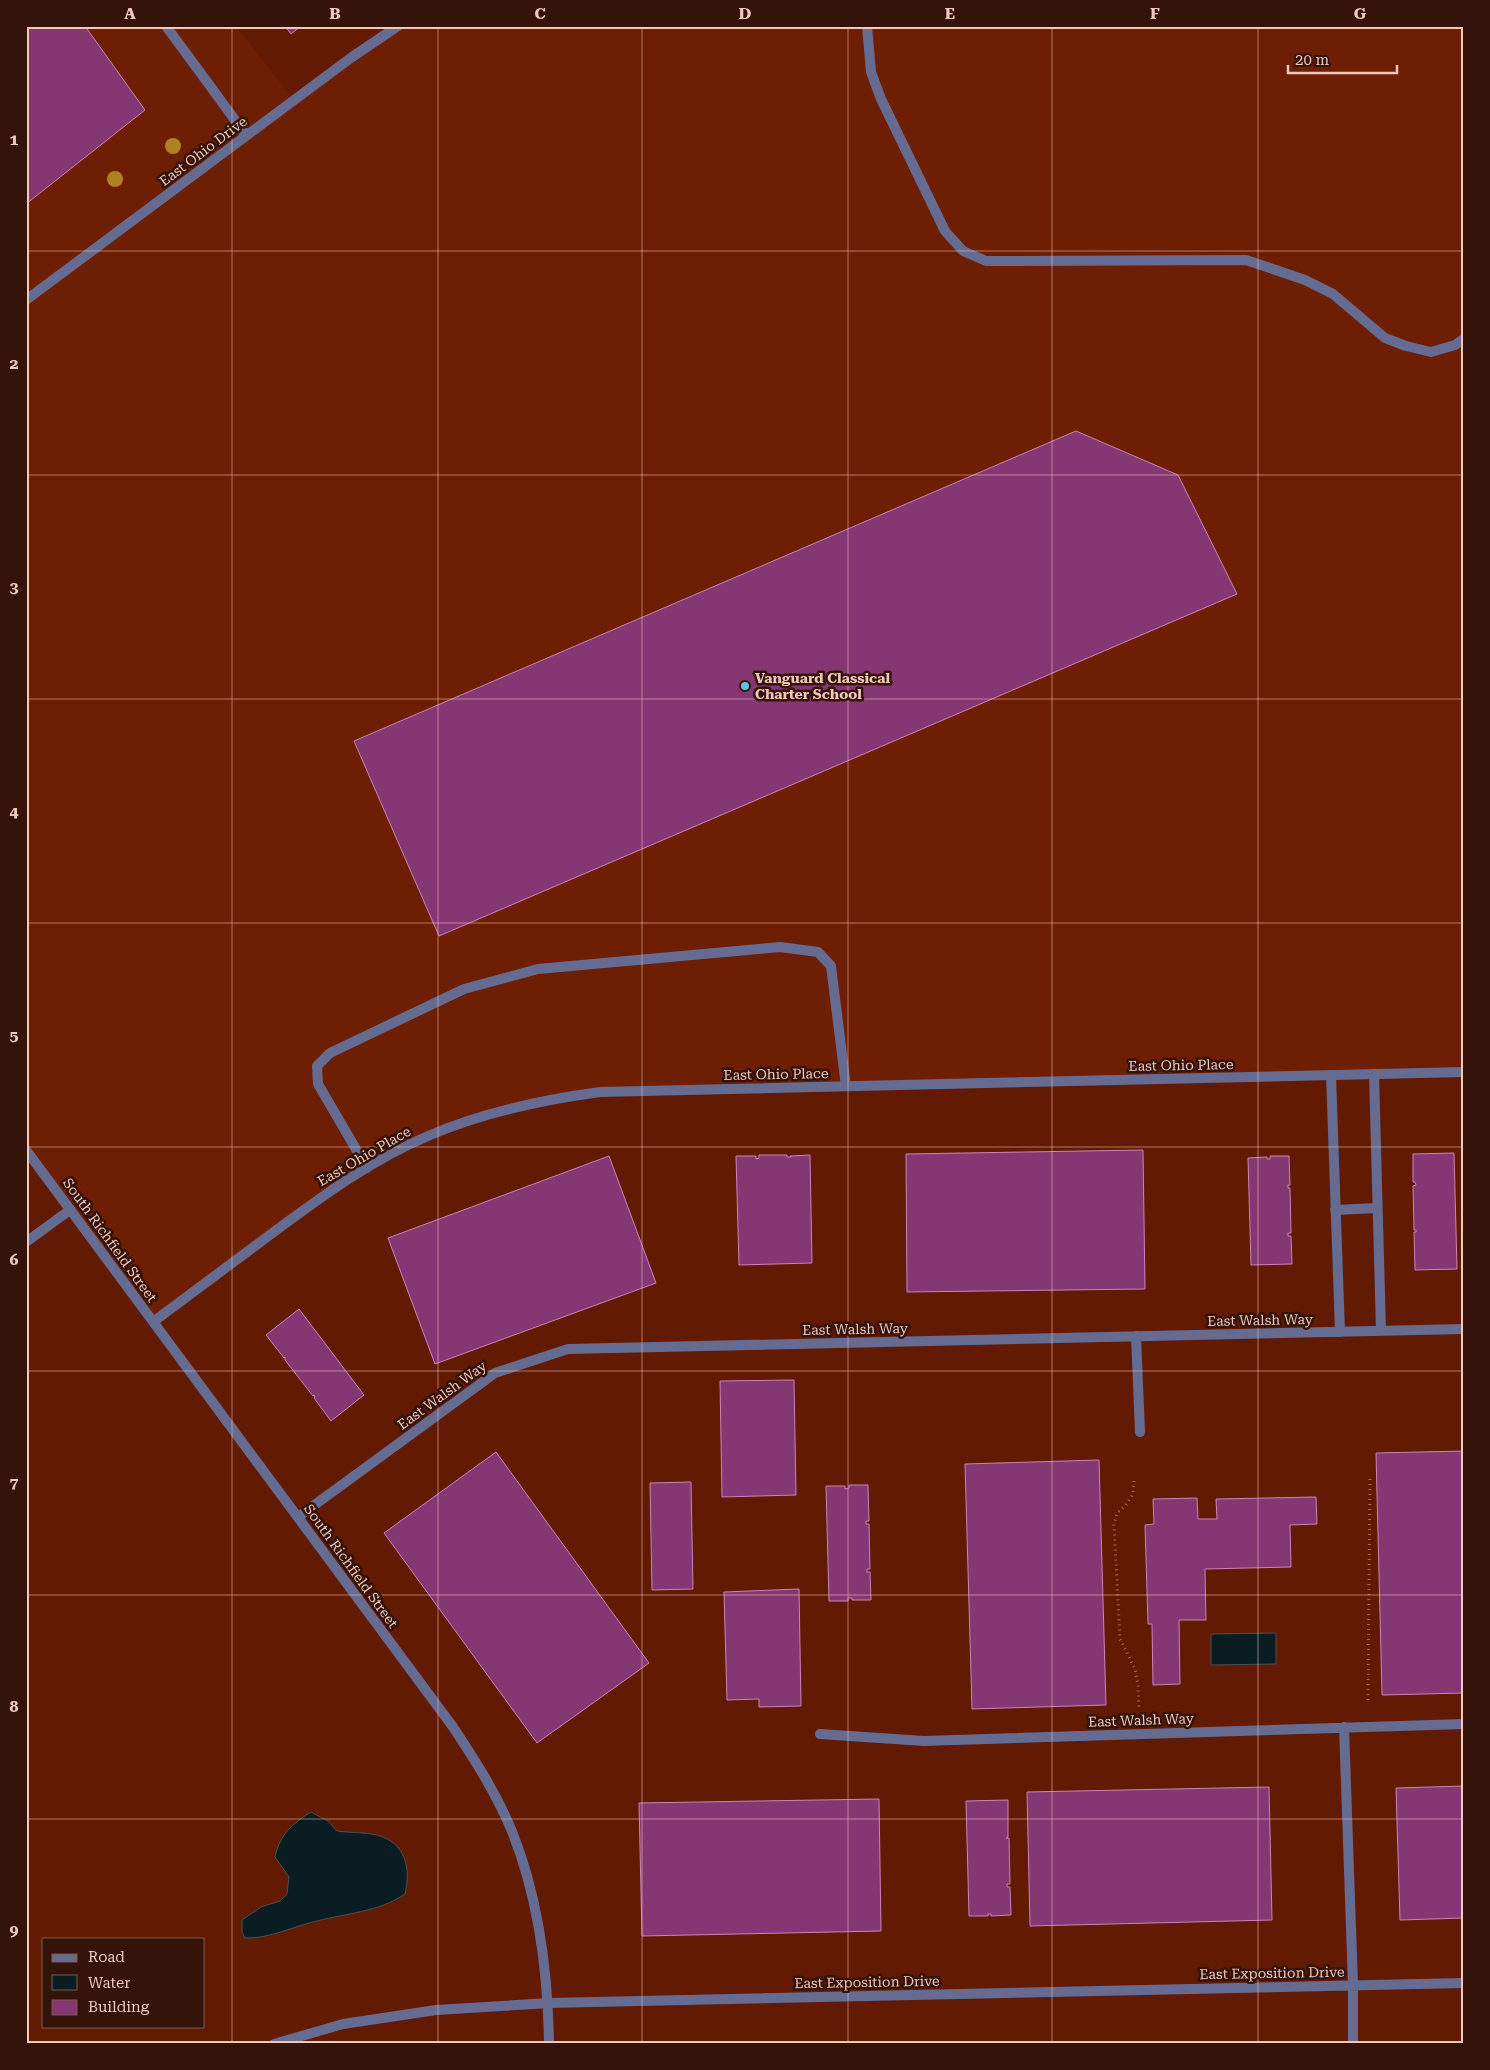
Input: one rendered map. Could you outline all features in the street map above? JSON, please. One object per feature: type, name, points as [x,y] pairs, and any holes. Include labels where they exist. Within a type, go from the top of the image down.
[{"type":"street","points":[[166,26],[246,135]]},
{"type":"street","name":"East Ohio Drive","points":[[26,300],[246,135],[352,57],[398,26]]},
{"type":"street","points":[[867,26],[871,72],[881,98],[945,231],[963,251],[986,261],[1246,260],[1305,280],[1333,294],[1385,338],[1406,346],[1431,352],[1455,345],[1464,339]]},
{"type":"street","points":[[367,1168],[318,1084],[317,1066],[330,1053],[464,989],[538,969],[780,947],[818,952],[831,966],[846,1086]]},
{"type":"street","name":"East Ohio Place","points":[[153,1322],[325,1194],[367,1168],[428,1135],[484,1115],[541,1100],[600,1092],[1464,1072]]},
{"type":"street","points":[[1374,1074],[1381,1331]]},
{"type":"street","points":[[1330,1075],[1340,1332]]},
{"type":"street","name":"South Richfield Street","points":[[26,1150],[453,1727],[480,1767],[512,1832],[528,1878],[543,1950],[549,2003],[549,2044]]},
{"type":"street","points":[[1335,1210],[1377,1208]]},
{"type":"street","points":[[26,1242],[70,1210]]},
{"type":"street","name":"East Walsh Way","points":[[298,1517],[496,1373],[568,1349],[1464,1329]]},
{"type":"street","points":[[1136,1336],[1140,1432]]},
{"type":"street","name":"East Walsh Way","points":[[820,1734],[924,1741],[1464,1724]]},
{"type":"street","points":[[1344,1727],[1353,1985],[1353,2044]]},
{"type":"street","name":"East Exposition Drive","points":[[274,2044],[343,2024],[436,2010],[549,2003],[1464,1983]]},
{"type":"path","points":[[1368,1700],[1370,1476]]},
{"type":"path","points":[[1134,1481],[1133,1494],[1117,1513],[1114,1525],[1120,1639],[1135,1668],[1139,1707]]},
{"type":"shaded area","name":"Vanguard Classical Charter School","points":[[26,26],[236,26],[294,100],[398,26],[1464,26],[1464,1072],[600,1092],[484,1115],[375,1162],[153,1322],[26,1150]]},
{"type":"water","points":[[1276,1633],[1276,1664],[1211,1665],[1211,1634]]},
{"type":"water","points":[[311,1812],[328,1821],[337,1831],[377,1835],[394,1844],[400,1850],[406,1866],[407,1884],[405,1894],[374,1908],[308,1923],[272,1934],[245,1938],[242,1932],[242,1920],[261,1907],[280,1901],[287,1894],[289,1877],[275,1857],[277,1849],[288,1830]]},
{"type":"building","points":[[26,26],[85,26],[145,110],[26,204]]},
{"type":"building","points":[[285,26],[301,26],[291,34]]},
{"type":"building","name":"Vanguard Classical Charter School","points":[[1076,431],[1178,475],[1237,594],[439,936],[354,741]]},
{"type":"building","points":[[1143,1150],[1145,1289],[907,1292],[906,1154]]},
{"type":"building","points":[[1454,1153],[1457,1269],[1415,1270],[1414,1232],[1416,1230],[1414,1230],[1413,1186],[1416,1185],[1413,1182],[1413,1154]]},
{"type":"building","points":[[759,1155],[787,1155],[787,1157],[791,1157],[810,1155],[812,1263],[739,1265],[736,1156],[756,1156],[756,1159],[759,1158]]},
{"type":"building","points":[[609,1156],[656,1283],[435,1364],[388,1238]]},
{"type":"building","points":[[1270,1156],[1289,1156],[1290,1185],[1288,1185],[1288,1188],[1290,1188],[1291,1233],[1288,1233],[1288,1236],[1291,1236],[1292,1264],[1251,1265],[1248,1158],[1267,1157],[1267,1159],[1270,1159]]},
{"type":"building","points":[[299,1309],[364,1395],[331,1421],[314,1398],[314,1395],[266,1335]]},
{"type":"building","points":[[794,1380],[796,1495],[722,1497],[720,1381]]},
{"type":"building","points":[[1464,1451],[1464,1693],[1382,1695],[1376,1453]]},
{"type":"building","points":[[496,1452],[649,1663],[537,1743],[384,1533]]},
{"type":"building","points":[[1099,1460],[1106,1705],[972,1709],[965,1464]]},
{"type":"building","points":[[691,1482],[693,1589],[652,1590],[650,1483]]},
{"type":"building","points":[[849,1485],[868,1485],[869,1521],[866,1521],[866,1524],[869,1524],[870,1569],[867,1569],[867,1572],[870,1572],[871,1600],[852,1600],[852,1598],[848,1598],[848,1601],[829,1601],[826,1486],[845,1486],[845,1489],[849,1488]]},
{"type":"building","points":[[1316,1497],[1317,1524],[1290,1525],[1291,1567],[1205,1569],[1206,1620],[1179,1620],[1180,1684],[1153,1685],[1152,1624],[1148,1624],[1145,1525],[1154,1524],[1153,1499],[1197,1498],[1198,1519],[1217,1519],[1216,1499]]},
{"type":"building","points":[[799,1589],[801,1706],[759,1707],[759,1699],[727,1700],[724,1592]]},
{"type":"building","points":[[1464,1786],[1464,1918],[1400,1920],[1396,1788]]},
{"type":"building","points":[[1269,1787],[1272,1920],[1030,1926],[1027,1792]]},
{"type":"building","points":[[879,1799],[881,1931],[642,1936],[639,1803]]},
{"type":"building","points":[[1008,1800],[1008,1837],[1006,1838],[1009,1838],[1010,1884],[1007,1884],[1007,1887],[1010,1887],[1011,1915],[991,1916],[991,1914],[988,1914],[988,1916],[969,1916],[966,1801]]},
{"type":"place","name":"Vanguard Classical Charter School","points":[[745,686]]}]
